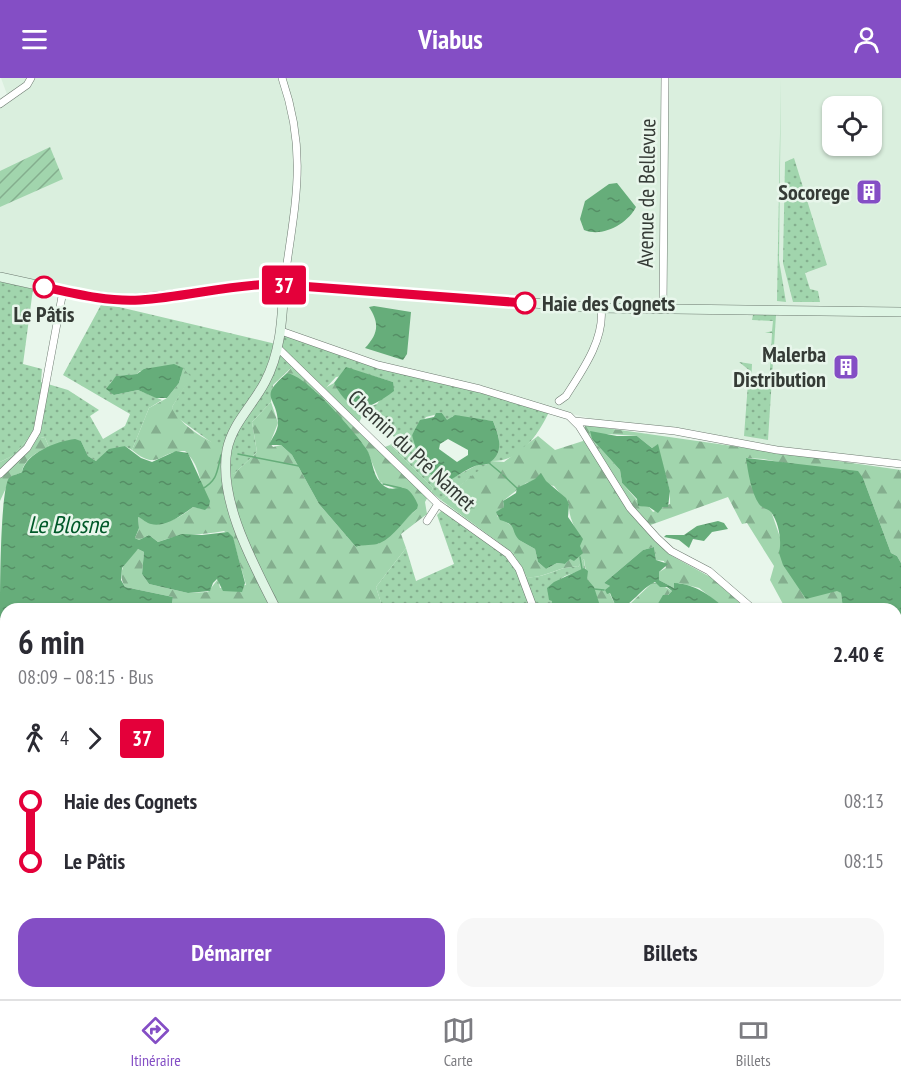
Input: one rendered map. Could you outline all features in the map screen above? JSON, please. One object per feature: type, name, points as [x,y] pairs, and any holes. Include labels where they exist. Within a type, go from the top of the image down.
[{"type":"main road","points":[[0,277],[103,298],[138,300],[250,285],[284,285],[601,308],[901,312]]},
{"type":"main road","points":[[273,603],[232,506],[226,461],[231,438],[265,383],[277,353],[284,285]]},
{"type":"street","points":[[0,104],[27,85],[31,78]]},
{"type":"street","points":[[282,78],[296,127],[300,171],[284,285]]},
{"type":"street","name":"Avenue de Bellevue","points":[[663,308],[666,78]]},
{"type":"street","points":[[0,474],[27,448],[38,430],[63,291]]},
{"type":"street","points":[[559,401],[566,396],[591,353],[599,331],[601,308]]},
{"type":"street","points":[[281,331],[386,368],[480,389],[561,413],[574,421],[630,508],[657,538],[671,550],[709,571],[746,603]]},
{"type":"street","name":"Chemin du Pré Namet","points":[[277,353],[438,504],[500,548],[514,561],[532,603]]},
{"type":"street","points":[[574,421],[675,431],[777,450],[901,464]]},
{"type":"street","points":[[427,521],[438,504]]},
{"type":"shaded area","points":[[1,78],[901,78],[901,461],[778,448],[694,430],[601,421],[446,383],[283,333],[284,285],[271,279],[243,280],[140,297],[103,296],[0,274],[0,106],[8,97]]},
{"type":"green space","points":[[781,78],[779,260],[786,302],[777,301]]},
{"type":"green space","points":[[50,147],[63,179],[0,207],[0,171]]},
{"type":"green space","points":[[794,158],[827,265],[805,273],[810,289],[818,291],[820,302],[793,302],[783,263],[785,162]]},
{"type":"green space","points":[[0,281],[33,289],[23,364],[42,369],[41,382],[68,390],[99,410],[90,416],[103,439],[125,426],[130,414],[63,375],[102,303],[276,344],[283,333],[383,366],[551,408],[541,427],[528,444],[512,457],[491,461],[499,442],[493,421],[453,416],[447,421],[442,413],[426,417],[412,435],[445,482],[477,465],[487,465],[441,500],[431,492],[433,488],[390,445],[396,439],[366,408],[377,404],[393,382],[363,373],[336,377],[325,389],[292,367],[273,385],[271,402],[252,422],[257,452],[230,475],[215,445],[175,416],[172,407],[190,377],[140,371],[137,374],[117,376],[110,383],[114,395],[138,390],[162,400],[149,408],[132,450],[125,446],[96,461],[88,456],[81,441],[70,440],[49,447],[45,438],[31,435],[14,455],[0,462]]},
{"type":"green space","points":[[753,315],[776,315],[768,440],[744,436],[749,370],[739,362],[752,364],[751,385],[769,386],[772,333],[765,333],[772,331],[773,321],[752,320]]},
{"type":"green space","points":[[292,367],[306,367],[325,388],[334,383],[351,404],[366,408],[356,429],[377,450],[390,445],[433,488],[425,502],[427,514],[401,534],[406,548],[376,587],[381,603],[172,603],[173,597],[125,587],[122,581],[122,571],[138,549],[144,552],[142,574],[149,584],[188,593],[208,592],[218,579],[220,588],[246,585],[233,539],[224,531],[174,537],[158,542],[149,535],[139,540],[135,538],[139,528],[138,517],[160,522],[173,520],[193,507],[203,509],[203,494],[198,470],[185,451],[177,451],[148,460],[132,450],[149,408],[167,398],[179,383],[183,368],[191,377],[172,407],[189,428],[233,451],[230,474],[235,473],[257,452],[252,422],[271,402],[278,423],[270,443],[273,447],[281,445],[292,455],[319,504],[356,547],[369,543],[378,544],[417,509],[396,489],[380,482],[366,448],[315,391],[287,373]]},
{"type":"green space","points":[[585,425],[901,470],[901,563],[897,556],[891,553],[863,478],[747,458],[754,492],[771,511],[782,543],[822,594],[837,590],[841,593],[842,603],[782,603],[770,580],[774,566],[747,523],[742,524],[728,497],[645,527],[672,556],[714,579],[740,603],[718,603],[699,588],[679,583],[674,588],[659,580],[659,572],[666,568],[664,561],[656,560],[654,547],[643,550],[604,583],[610,586],[609,592],[614,603],[598,603],[587,579],[584,559],[578,567],[527,577],[513,553],[441,500],[491,461],[504,462],[538,436],[555,450],[583,441]],"holes":[[[608,434],[637,436],[652,448],[657,445],[670,491],[670,504],[653,512],[649,507],[642,506],[622,483],[620,470],[592,439]],[[536,480],[554,486],[569,504],[570,515],[580,546],[565,564],[557,563],[546,569],[538,562],[535,549],[519,540],[515,528],[497,516],[504,507],[503,501],[526,483]]]},
{"type":"green space","points":[[31,435],[45,438],[49,447],[32,456],[23,467],[22,472],[11,477],[0,501],[0,462],[14,455]]},
{"type":"green space","points":[[447,505],[513,553],[527,577],[578,567],[584,559],[585,569],[565,576],[548,588],[552,603],[381,603],[376,587],[406,548],[416,581],[454,564],[437,515]]},
{"type":"green space","points":[[652,583],[658,583],[672,591],[659,603],[631,603]]},
{"type":"water","points":[[617,183],[636,207],[632,213],[614,228],[599,232],[584,230],[580,219],[585,201],[609,184]]},
{"type":"water","points":[[369,307],[411,312],[407,354],[403,360],[365,348],[373,338],[376,329],[375,319]]},
{"type":"water","points":[[174,364],[183,368],[179,383],[167,398],[156,398],[138,390],[114,395],[106,389],[116,376],[137,374],[144,369]]},
{"type":"water","points":[[346,367],[393,382],[394,391],[368,406],[354,405],[340,394],[334,383]]},
{"type":"water","points":[[287,373],[296,376],[330,405],[366,448],[375,474],[385,487],[404,488],[413,495],[418,505],[417,509],[385,540],[377,544],[356,547],[319,504],[292,455],[281,445],[269,445],[278,423],[271,393],[278,381]]},
{"type":"water","points":[[436,413],[442,413],[447,420],[455,415],[493,421],[499,438],[499,449],[494,459],[445,482],[432,476],[416,449],[412,435],[420,420],[434,417]],"holes":[[[448,439],[468,450],[468,455],[457,462],[439,449],[440,444]]]},
{"type":"water","points":[[590,431],[617,436],[637,436],[652,448],[658,444],[670,491],[668,507],[663,507],[658,513],[649,507],[638,506],[637,499],[622,483],[620,470],[592,439]]},
{"type":"water","name":"Le Blosne","points":[[75,439],[81,441],[88,456],[96,461],[109,449],[125,446],[141,458],[152,462],[176,451],[188,453],[210,501],[209,506],[205,510],[193,507],[173,520],[156,525],[138,517],[139,528],[135,538],[139,540],[149,535],[158,542],[182,534],[202,535],[228,532],[233,537],[245,583],[242,592],[223,591],[217,579],[210,591],[188,593],[149,584],[142,574],[144,552],[138,549],[122,568],[121,580],[125,587],[173,597],[172,603],[0,603],[2,522],[9,478],[22,472],[29,459],[43,449]]},
{"type":"water","points":[[746,458],[858,471],[863,478],[891,553],[897,556],[901,563],[901,603],[842,603],[841,593],[837,591],[806,599],[783,565],[779,553],[780,538],[776,521],[771,512],[760,505],[756,499],[750,482]]},
{"type":"water","points":[[541,473],[546,481],[566,498],[569,504],[568,517],[583,539],[580,546],[583,553],[574,561],[570,559],[565,564],[557,563],[546,569],[538,562],[535,549],[519,540],[512,526],[500,520],[496,512],[504,507],[503,501],[516,493],[517,488],[535,479]]},
{"type":"water","points":[[718,521],[724,523],[728,529],[712,532],[704,541],[693,539],[689,548],[679,540],[664,537],[684,535],[697,526]]},
{"type":"water","points":[[654,547],[656,560],[668,564],[659,572],[659,580],[674,588],[674,583],[695,588],[718,603],[658,603],[663,595],[668,595],[672,591],[667,587],[660,587],[655,582],[629,603],[614,603],[610,593],[607,594],[605,590],[610,586],[604,583],[643,550]]},
{"type":"water","points":[[584,568],[588,571],[587,579],[594,587],[599,603],[552,603],[547,588],[554,582]]},
{"type":"waterway","name":"Le Blosne","points":[[238,454],[299,466]]},
{"type":"waterway","name":"Le Blosne","points":[[202,489],[214,479],[221,455]]},
{"type":"waterway","name":"Le Blosne","points":[[489,463],[501,473]]},
{"type":"waterway","name":"Le Blosne","points":[[503,475],[518,489]]},
{"type":"waterway","name":"Le Blosne","points":[[383,484],[401,488]]},
{"type":"waterway","name":"Le Blosne","points":[[580,557],[582,569]]},
{"type":"waterway","name":"Le Blosne","points":[[594,589],[604,590]]},
{"type":"bus line","name":"37","points":[[44,287],[73,294],[138,300],[273,284],[525,303]]},
{"type":"place","name":"Socorege","points":[[869,192]]},
{"type":"place","name":"Le Pâtis","points":[[44,287]]},
{"type":"place","name":"Haie des Cognets","points":[[525,303]]},
{"type":"place","name":"Malerba Distribution","points":[[846,367]]}]
